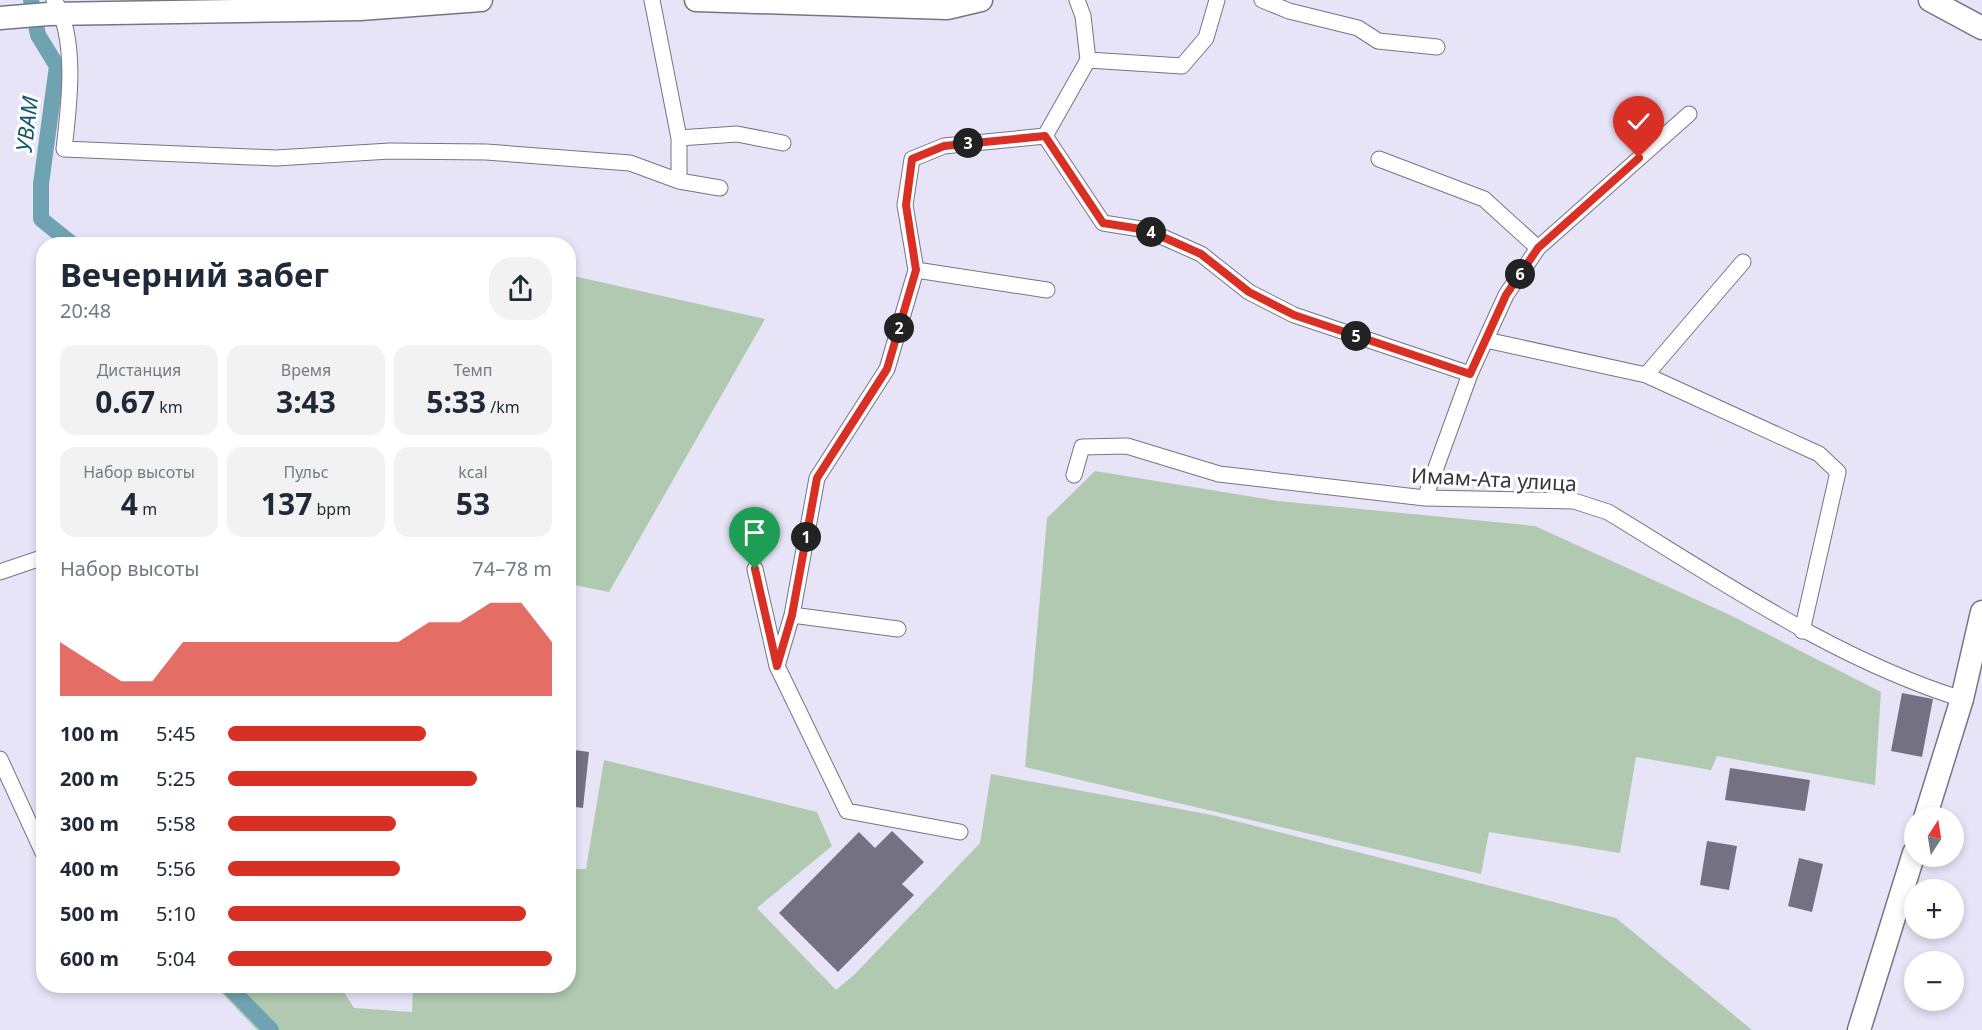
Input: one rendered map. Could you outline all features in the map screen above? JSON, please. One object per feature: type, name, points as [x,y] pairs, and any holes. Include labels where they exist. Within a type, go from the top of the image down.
[{"type":"street","points":[[7,17],[55,10],[360,5],[481,0]]},
{"type":"street","points":[[652,0],[679,138],[679,181]]},
{"type":"street","points":[[696,0],[947,8],[981,0]]},
{"type":"street","points":[[1045,136],[1088,60],[1083,16],[1077,0]]},
{"type":"street","points":[[1088,60],[1182,66],[1206,38],[1217,0]]},
{"type":"street","points":[[1262,0],[1289,11],[1358,28],[1378,41],[1437,47]]},
{"type":"street","points":[[1930,0],[1982,28]]},
{"type":"street","points":[[55,10],[69,105],[64,149],[276,158],[390,151],[486,152],[630,163],[679,181],[720,188]]},
{"type":"street","points":[[1425,498],[1470,374],[1506,295],[1538,248],[1689,114]]},
{"type":"street","points":[[679,138],[737,134],[783,143]]},
{"type":"street","points":[[777,666],[792,615],[817,478],[887,369],[916,270],[906,205],[912,159],[944,146],[1045,136]]},
{"type":"street","points":[[1045,136],[1103,223],[1147,230],[1201,254],[1249,292],[1294,315],[1470,374]]},
{"type":"street","points":[[1379,159],[1484,199],[1538,248]]},
{"type":"street","points":[[1646,375],[1743,262]]},
{"type":"street","points":[[916,270],[1047,290]]},
{"type":"street","points":[[1486,340],[1646,375],[1819,454],[1838,472],[1802,630]]},
{"type":"street","name":"Имам-Ата улица","points":[[1074,475],[1082,447],[1126,446],[1219,474],[1425,498],[1574,501],[1608,512],[1802,630],[1925,688],[1962,699]]},
{"type":"street","points":[[0,572],[36,560]]},
{"type":"street","points":[[755,569],[777,666],[847,811],[960,832]]},
{"type":"street","points":[[1928,807],[1962,699],[1982,612]]},
{"type":"street","points":[[792,615],[898,629]]},
{"type":"street","points":[[0,759],[36,838]]},
{"type":"street","points":[[1859,1030],[1910,867]]},
{"type":"green space","points":[[576,277],[765,319],[609,592],[576,585]]},
{"type":"green space","points":[[1095,471],[1278,501],[1535,526],[1730,615],[1881,692],[1875,785],[1717,756],[1711,770],[1636,757],[1620,853],[1489,832],[1481,874],[1025,767],[1047,518]]},
{"type":"green space","points":[[604,760],[817,812],[832,846],[757,908],[836,990],[855,974],[980,843],[991,774],[1212,815],[1616,918],[1752,1030],[257,1030],[222,993],[344,993],[354,1008],[412,1012],[413,993],[576,993],[576,869],[586,869]]},
{"type":"building","points":[[1902,693],[1933,699],[1922,757],[1891,751]]},
{"type":"building","points":[[576,750],[589,752],[583,808],[576,807]]},
{"type":"building","points":[[1730,768],[1810,780],[1805,811],[1725,800]]},
{"type":"building","points":[[892,831],[924,862],[902,884],[914,895],[838,972],[779,913],[859,832],[875,848]]},
{"type":"building","points":[[1707,841],[1737,846],[1729,890],[1700,885]]},
{"type":"building","points":[[1799,858],[1823,864],[1812,912],[1788,906]]},
{"type":"waterway","name":"УВАМ","points":[[31,0],[38,35],[57,66],[41,184],[41,219],[63,237]]},
{"type":"waterway","name":"УВАМ","points":[[235,993],[271,1030]]},
{"type":"route","points":[[755,569],[777,666],[792,615],[817,478],[887,369],[916,270],[906,205],[912,159],[944,146],[1045,136],[1103,223],[1147,230],[1201,254],[1249,292],[1294,315],[1470,374],[1506,295],[1538,248],[1639,158]]}]
